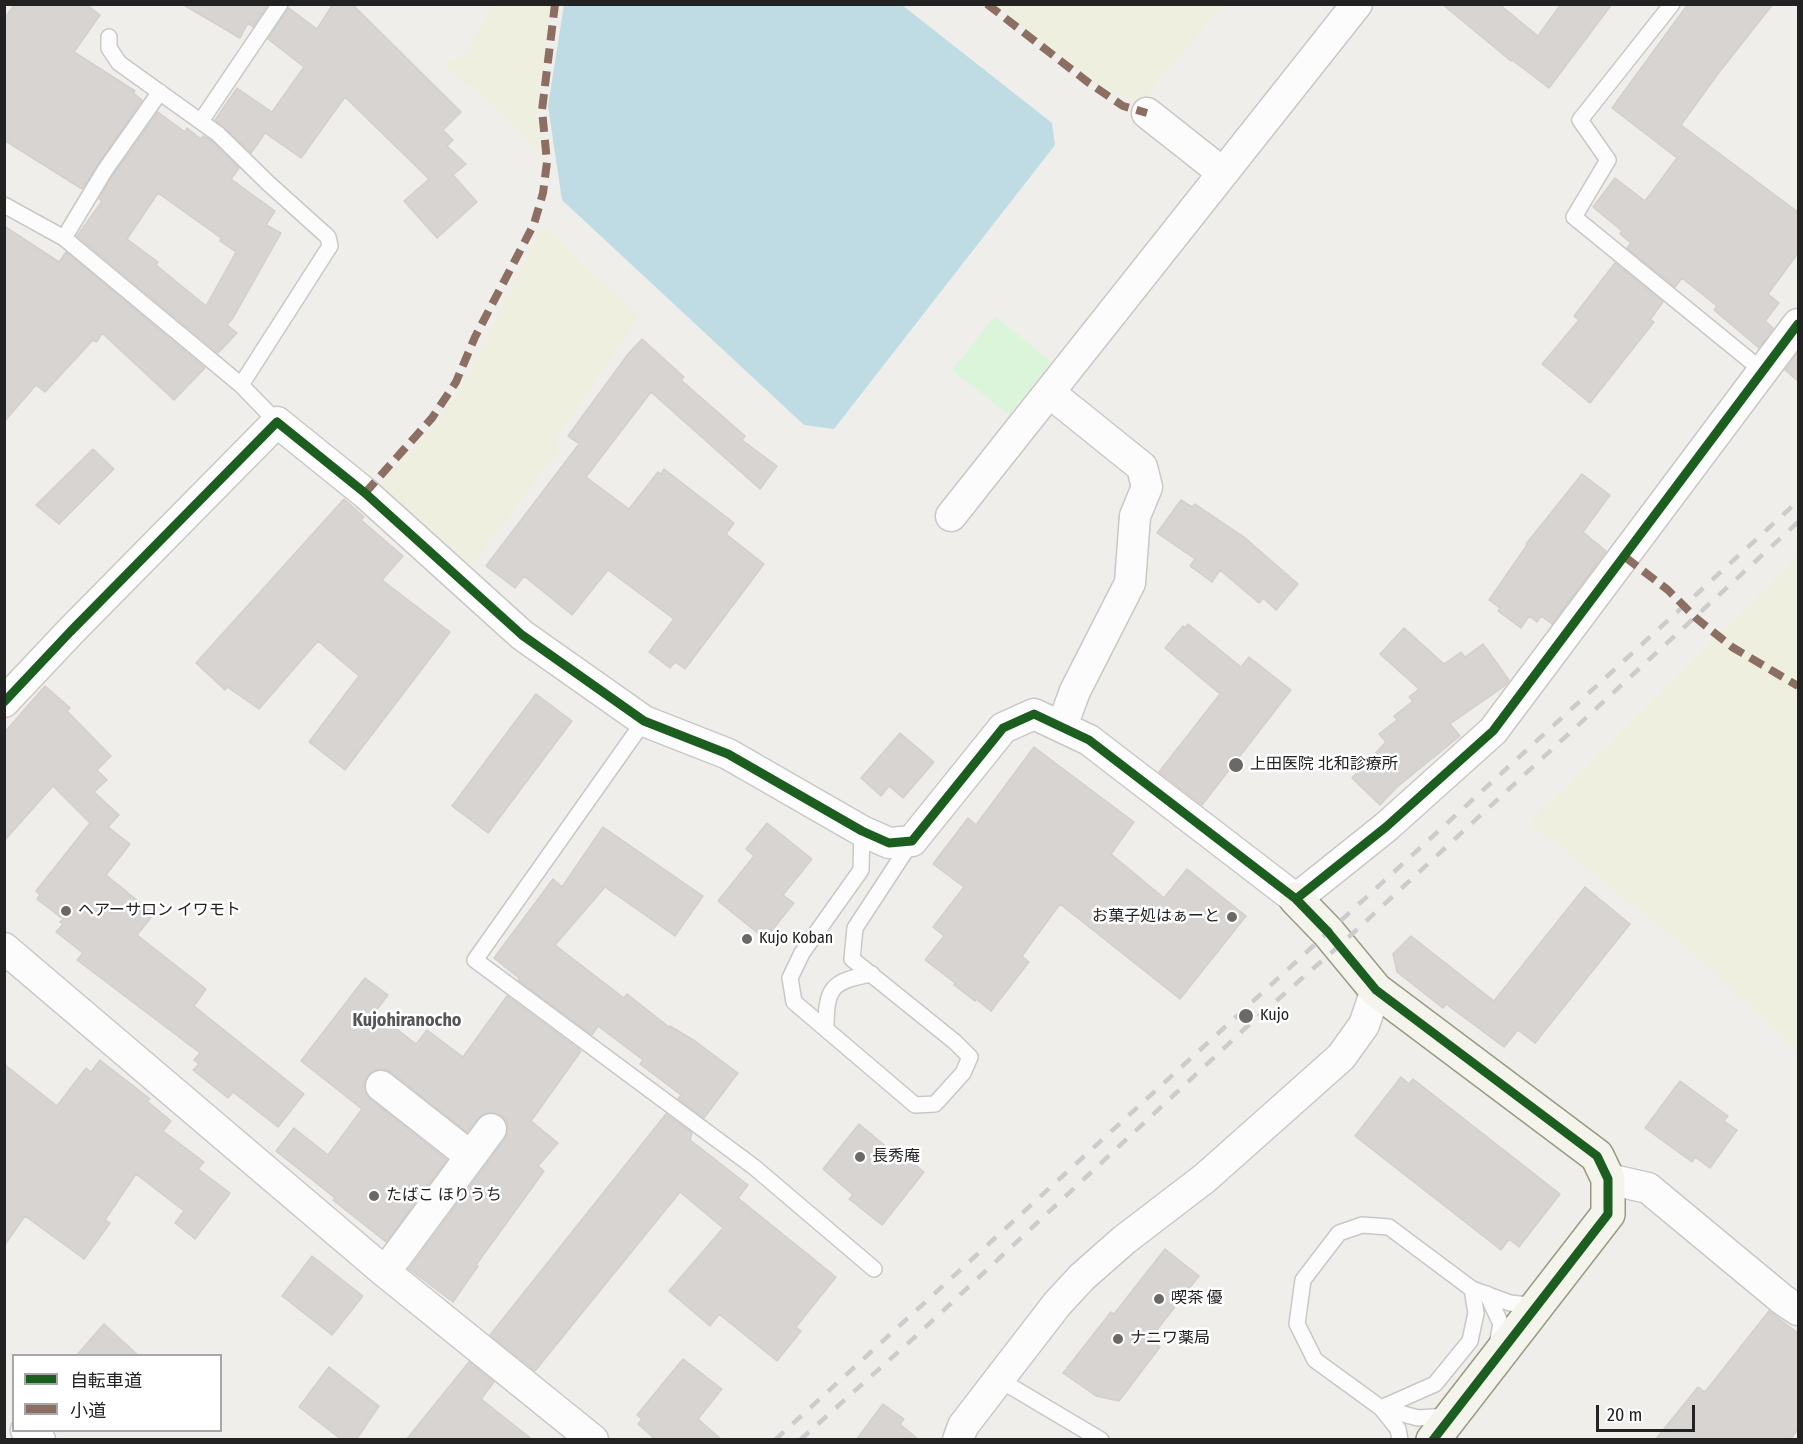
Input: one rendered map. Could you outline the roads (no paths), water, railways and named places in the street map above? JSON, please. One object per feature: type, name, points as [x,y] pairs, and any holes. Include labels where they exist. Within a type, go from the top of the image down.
[{"type":"street","points":[[951,516],[1357,4]]},
{"type":"street","points":[[1147,113],[1223,173]]},
{"type":"street","points":[[1296,899],[1386,827],[1493,731],[1798,324]]},
{"type":"street","points":[[1050,393],[1142,467],[1147,487],[1135,516],[1130,583],[1075,691],[1062,726]]},
{"type":"street","points":[[4,702],[277,422],[365,493],[522,635],[644,721],[728,754],[862,831],[889,843],[912,841],[1003,728],[1034,714],[1062,726],[1089,740],[1296,899],[1376,990],[1596,1156],[1608,1179],[1608,1214],[1433,1440]]},
{"type":"street","points":[[4,948],[385,1272],[593,1440]]},
{"type":"street","points":[[958,1440],[963,1426],[1057,1304],[1082,1277],[1125,1240],[1205,1178],[1341,1057],[1364,1024],[1376,990]]},
{"type":"street","points":[[381,1086],[470,1156]]},
{"type":"street","points":[[385,1272],[491,1129]]},
{"type":"street","points":[[1608,1179],[1648,1188],[1798,1310]]},
{"type":"lane","points":[[201,121],[280,4]]},
{"type":"lane","points":[[1672,4],[1580,120],[1608,160],[1574,217],[1764,372]]},
{"type":"lane","points":[[109,37],[109,48],[119,63],[218,134],[328,237],[330,246],[241,385]]},
{"type":"lane","points":[[64,238],[105,170],[160,92]]},
{"type":"lane","points":[[4,206],[64,238],[241,385],[277,422]]},
{"type":"lane","points":[[644,721],[475,960],[754,1167],[874,1269]]},
{"type":"lane","points":[[862,831],[861,870],[802,952],[790,978],[794,1002],[915,1105],[935,1104],[963,1073],[970,1057],[955,1042],[852,959],[855,928],[912,841]]},
{"type":"lane","points":[[826,1029],[826,1003],[835,986],[848,978],[872,974]]},
{"type":"lane","points":[[1400,1440],[1398,1429],[1382,1408],[1315,1360],[1297,1324],[1303,1280],[1339,1233],[1362,1225],[1389,1227],[1472,1289],[1509,1303],[1537,1306]]},
{"type":"lane","points":[[1382,1408],[1435,1384],[1470,1341],[1476,1313],[1472,1289]]},
{"type":"lane","points":[[1487,1294],[1501,1324],[1495,1359]]},
{"type":"lane","points":[[1000,1380],[1101,1440]]},
{"type":"lane","points":[[1382,1408],[1418,1418],[1445,1417],[1458,1406]]},
{"type":"water","points":[[564,5],[902,5],[1052,123],[1055,145],[834,429],[804,425],[562,200],[548,106]]},
{"type":"railway","points":[[775,1440],[1798,501]]},
{"type":"railway","points":[[800,1440],[916,1336],[1252,1022],[1339,946],[1798,522]]},
{"type":"place","name":"上田医院 北和診療所","points":[[1236,765]]},
{"type":"place","name":"ヘアーサロン イワモト","points":[[66,911]]},
{"type":"place","name":"お菓子処はぁーと","points":[[1232,917]]},
{"type":"place","name":"Kujo Koban","points":[[747,939]]},
{"type":"place","name":"Kujo","points":[[1246,1016]]},
{"type":"place","name":"長秀庵","points":[[860,1157]]},
{"type":"place","name":"たばこ ほりうち","points":[[374,1196]]},
{"type":"place","name":"喫茶 優","points":[[1159,1299]]},
{"type":"place","name":"ナニワ薬局","points":[[1118,1339]]},
{"type":"district","name":"Kujohiranocho","points":[[407,1021]]}]
